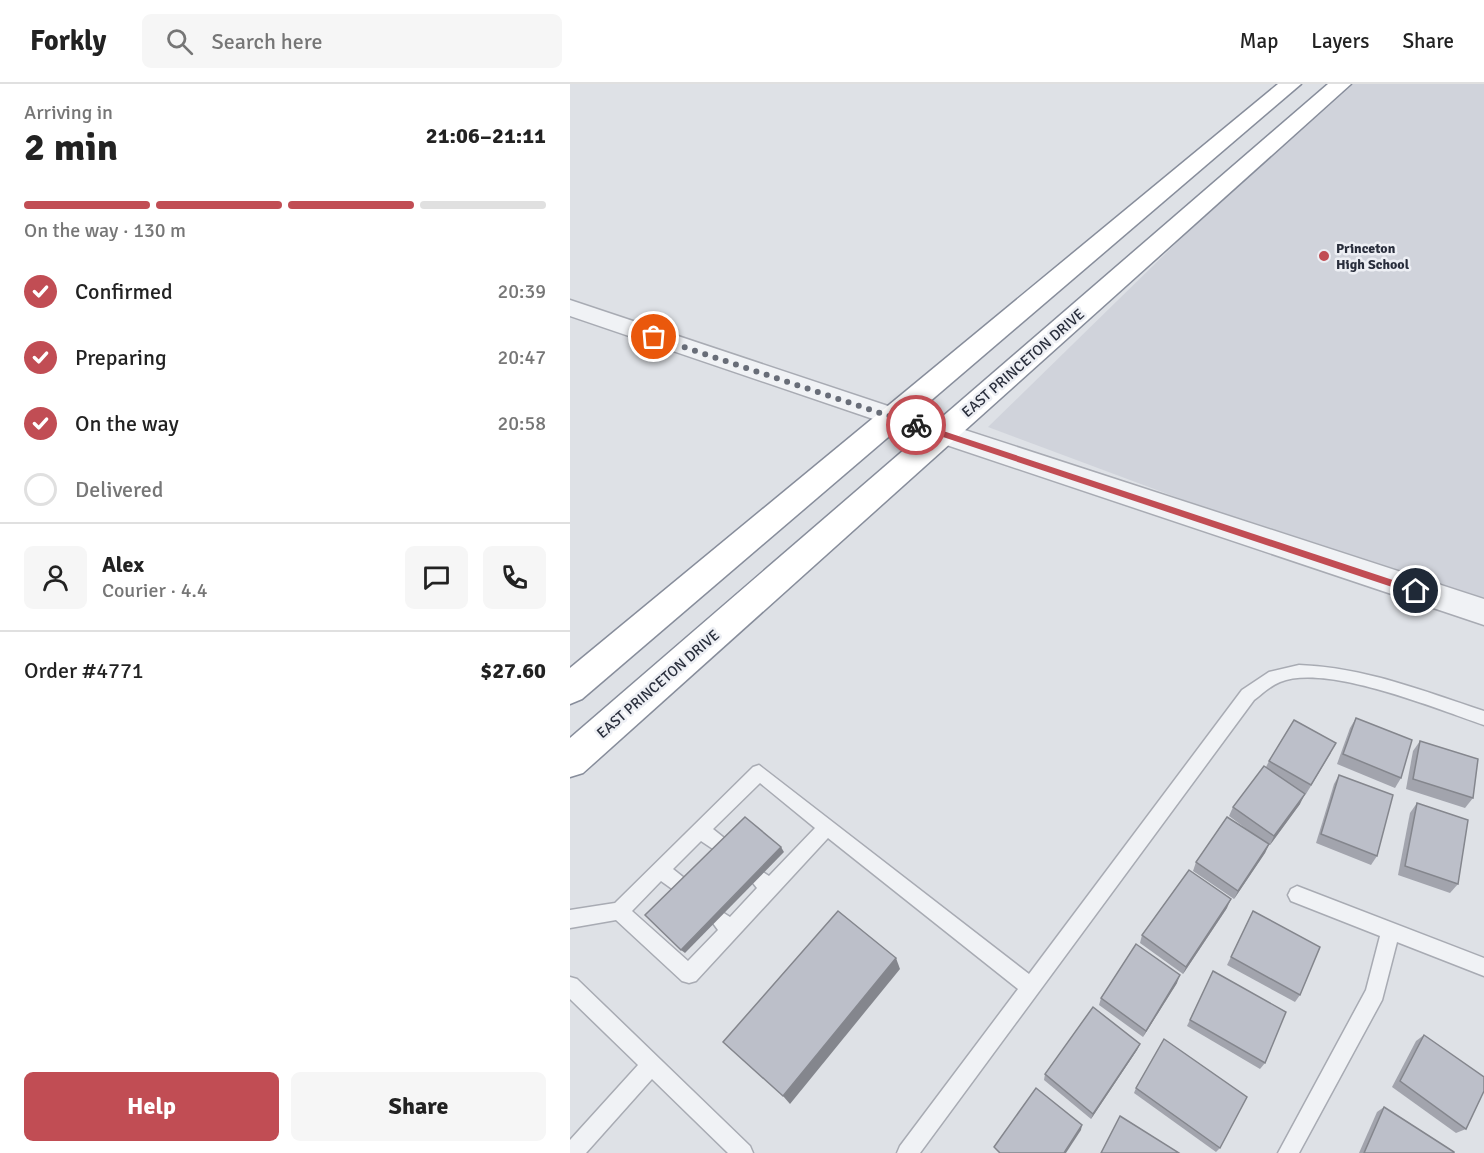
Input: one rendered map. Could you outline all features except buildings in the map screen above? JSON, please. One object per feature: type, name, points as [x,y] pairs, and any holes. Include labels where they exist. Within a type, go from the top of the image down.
[{"type":"highway","points":[[570,689],[1291,84]]},
{"type":"highway","name":"EAST PRINCETON DRIVE","points":[[570,761],[1341,84]]},
{"type":"street","points":[[570,308],[941,434],[1484,612]]},
{"type":"lane","points":[[907,1153],[1248,695],[1280,674],[1318,671],[1351,677],[1484,718]]},
{"type":"lane","points":[[570,919],[619,911],[759,772],[1031,987]]},
{"type":"lane","points":[[619,911],[689,974],[725,924],[764,883],[827,827]]},
{"type":"lane","points":[[701,830],[722,847]]},
{"type":"lane","points":[[661,870],[682,887]]},
{"type":"lane","points":[[1297,895],[1484,967]]},
{"type":"lane","points":[[1288,1153],[1375,993],[1391,930]]},
{"type":"lane","points":[[570,986],[743,1153]]},
{"type":"lane","points":[[572,1153],[652,1065]]},
{"type":"shaded area","name":"Princeton High School","points":[[1339,84],[1484,84],[1484,612],[988,427]]},
{"type":"way so far","points":[[654,337],[916,425]]},
{"type":"place","name":"Princeton High School","points":[[1324,256]]},
{"type":"route","points":[[916,425],[1416,591]]}]
